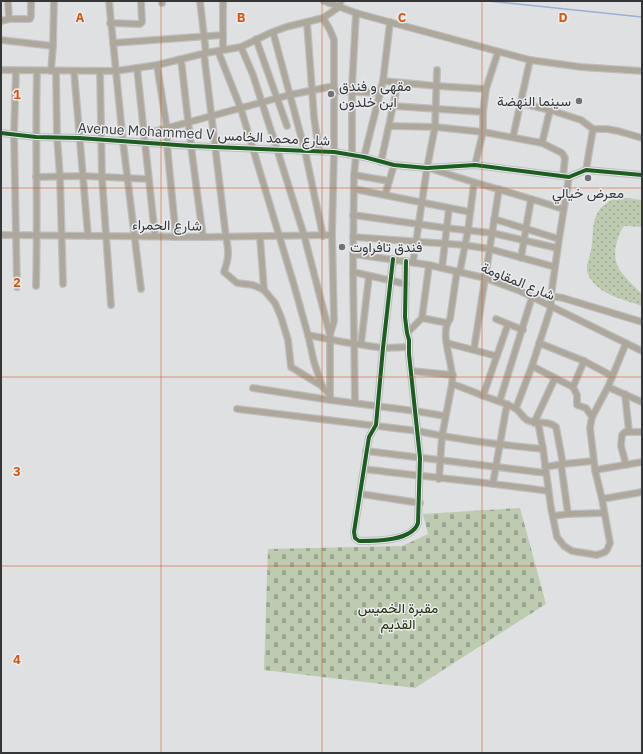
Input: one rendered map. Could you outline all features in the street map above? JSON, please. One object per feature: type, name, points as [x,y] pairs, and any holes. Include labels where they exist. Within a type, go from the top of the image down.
[{"type":"street","points":[[8,1],[9,19]]},
{"type":"street","points":[[1,21],[9,19],[30,19],[31,1]]},
{"type":"street","points":[[54,1],[53,71],[60,177],[63,284]]},
{"type":"street","points":[[109,1],[123,142],[141,288]]},
{"type":"street","points":[[110,23],[140,24],[142,22],[141,1]]},
{"type":"street","points":[[200,1],[211,117],[229,252],[224,272],[237,283],[253,285],[264,290],[276,303],[290,352],[291,367],[322,386]]},
{"type":"street","points":[[223,1],[223,34],[221,51],[253,149],[308,335],[314,362],[322,386],[330,397]]},
{"type":"street","points":[[324,1],[340,4],[356,13],[530,60],[581,67],[642,71]]},
{"type":"street","points":[[1,70],[116,71],[157,65],[241,47],[273,32],[323,18],[340,4]]},
{"type":"street","points":[[355,402],[353,343],[354,155],[352,92],[356,13]]},
{"type":"street","points":[[323,18],[334,40],[332,235],[334,321],[330,338],[330,397]]},
{"type":"street","points":[[364,157],[381,93],[390,22]]},
{"type":"street","points":[[306,23],[314,117],[319,152]]},
{"type":"street","points":[[273,32],[305,151],[322,236]]},
{"type":"street","points":[[113,43],[223,34]]},
{"type":"street","points":[[1,40],[53,46]]},
{"type":"street","points":[[256,40],[287,126]]},
{"type":"street","points":[[241,47],[253,75],[304,235],[330,338]]},
{"type":"street","points":[[475,164],[483,132],[483,112],[486,89],[498,52]]},
{"type":"street","points":[[181,59],[203,238]]},
{"type":"street","points":[[513,137],[530,60]]},
{"type":"street","points":[[157,65],[166,129],[176,237]]},
{"type":"street","points":[[137,68],[155,236]]},
{"type":"street","points":[[413,262],[421,203],[435,127],[437,70]]},
{"type":"street","points":[[16,71],[14,134],[17,288]]},
{"type":"street","points":[[36,286],[37,71]]},
{"type":"street","points":[[74,71],[88,236]]},
{"type":"street","points":[[100,71],[102,178],[111,305]]},
{"type":"street","points":[[383,80],[398,83],[486,89]]},
{"type":"street","points":[[381,162],[398,83]]},
{"type":"street","points":[[145,134],[289,95],[312,91],[334,89],[352,92],[381,93]]},
{"type":"street","points":[[520,103],[550,110],[581,120],[593,129],[618,131],[642,138]]},
{"type":"street","points":[[393,106],[483,112]]},
{"type":"street","points":[[542,143],[550,110]]},
{"type":"street","points":[[389,126],[435,127],[483,132],[542,143],[562,153],[564,156],[563,176]]},
{"type":"street","points":[[586,170],[593,129]]},
{"type":"street","name":"Avenue Mohammed V شارع محمد الخامس","points":[[1,133],[36,137],[79,138],[167,145],[334,152],[364,157],[394,165],[427,168],[475,164],[569,177]]},
{"type":"street","points":[[385,195],[394,165]]},
{"type":"street","points":[[427,168],[474,183],[500,189],[563,210]]},
{"type":"street","points":[[516,408],[532,366],[551,307],[558,238],[569,177],[586,170],[642,175]]},
{"type":"street","points":[[354,175],[389,181]]},
{"type":"street","points":[[36,177],[83,176],[148,179]]},
{"type":"street","points":[[439,479],[442,436],[453,375],[447,343],[446,323],[450,319],[458,271],[468,230],[474,183]]},
{"type":"street","points":[[354,189],[470,212]]},
{"type":"street","points":[[474,349],[500,189]]},
{"type":"street","points":[[521,258],[531,199]]},
{"type":"street","points":[[442,268],[449,208]]},
{"type":"street","points":[[353,215],[492,233],[557,248]]},
{"type":"street","points":[[494,219],[558,238]]},
{"type":"street","name":"شارع الحمراء","points":[[1,235],[155,236],[203,238],[332,235]]},
{"type":"street","points":[[260,237],[264,290]]},
{"type":"street","points":[[353,237],[464,245],[490,249],[555,267]]},
{"type":"street","name":"شارع المقاومة","points":[[353,254],[429,264],[485,278],[532,297],[642,351]]},
{"type":"street","points":[[393,259],[376,425],[369,437],[366,451],[361,494],[354,532],[355,538],[359,541],[388,539],[406,535],[413,532],[417,528],[418,523],[421,477],[409,340],[405,317],[406,261]]},
{"type":"street","points":[[407,333],[422,318],[429,264]]},
{"type":"street","points":[[353,272],[406,284]]},
{"type":"street","points":[[361,344],[369,276]]},
{"type":"street","points":[[551,296],[563,298],[642,322]]},
{"type":"street","points":[[500,400],[532,297]]},
{"type":"street","points":[[422,318],[446,323]]},
{"type":"street","points":[[496,319],[523,330]]},
{"type":"street","points":[[483,396],[508,324]]},
{"type":"street","points":[[308,335],[383,348],[409,347]]},
{"type":"street","points":[[447,343],[496,356]]},
{"type":"street","points":[[539,343],[584,361],[612,376]]},
{"type":"street","points":[[555,378],[536,422],[543,449],[548,491],[557,537],[564,546],[572,551],[597,555],[605,552],[609,546],[602,499],[593,462],[590,428],[592,417],[608,387],[626,343]]},
{"type":"street","points":[[573,387],[584,361]]},
{"type":"street","points":[[532,366],[573,387],[577,395],[577,405],[586,408],[592,417]]},
{"type":"street","points":[[411,371],[453,375]]},
{"type":"street","points":[[452,384],[483,396],[500,400],[516,408],[524,418],[536,422],[549,423],[556,427],[568,514]]},
{"type":"street","points":[[608,387],[642,402]]},
{"type":"street","points":[[253,388],[330,397],[445,416]]},
{"type":"street","points":[[625,394],[629,432]]},
{"type":"street","points":[[493,483],[507,404]]},
{"type":"street","points":[[237,409],[376,425],[499,445],[543,449]]},
{"type":"street","points":[[626,465],[621,446],[621,437],[624,433],[642,432]]},
{"type":"street","points":[[366,451],[546,473]]},
{"type":"street","points":[[545,466],[593,462]]},
{"type":"street","points":[[595,470],[642,462]]},
{"type":"street","points":[[364,469],[439,479],[493,483],[548,491]]},
{"type":"street","points":[[602,499],[642,492]]},
{"type":"street","points":[[361,494],[420,503]]},
{"type":"street","points":[[553,516],[604,513]]},
{"type":"green space","points":[[618,197],[642,200],[642,227],[625,226],[622,228],[615,250],[615,258],[621,272],[642,294],[642,306],[603,291],[592,281],[587,271],[595,218],[603,206]]},
{"type":"green space","name":"مقبرة الخميس القديم","points":[[520,508],[546,604],[415,688],[264,670],[268,549],[402,546],[428,534],[423,514]]},
{"type":"waterway","points":[[488,1],[642,17]]},
{"type":"cycle path","points":[[1,133],[36,137],[79,138],[191,146],[334,152],[364,157],[394,165],[427,168],[475,165],[569,177],[586,170],[642,175]]},
{"type":"cycle path","points":[[393,259],[376,425],[369,437],[354,532],[355,538],[359,541],[375,541],[401,537],[414,529],[418,523],[420,458],[409,354],[409,340],[405,317],[406,261]]},
{"type":"place","name":"مقهى و فندق ابن خلدون","points":[[331,94]]},
{"type":"place","name":"سينما النهضة","points":[[579,101]]},
{"type":"place","name":"معرض خيالي","points":[[588,178]]},
{"type":"place","name":"فندق تافراوت","points":[[342,247]]}]
